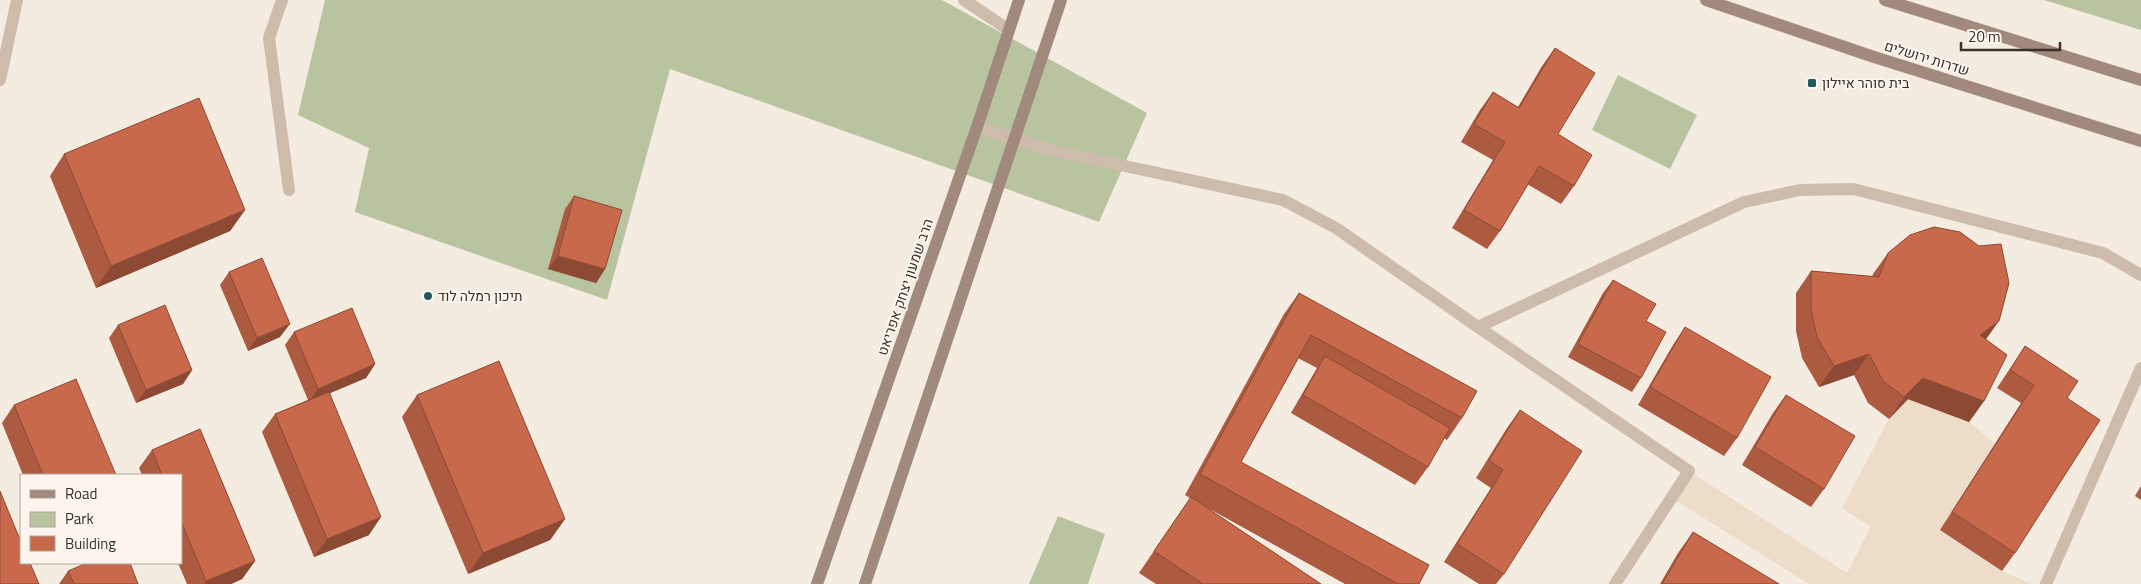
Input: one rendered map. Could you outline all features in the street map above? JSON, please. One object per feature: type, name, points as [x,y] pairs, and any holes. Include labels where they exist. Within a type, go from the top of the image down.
[{"type":"street","points":[[0,80],[17,0]]},
{"type":"street","points":[[282,0],[269,38],[289,190]]},
{"type":"street","points":[[964,0],[1009,30]]},
{"type":"street","name":"הרב שמעון יצחק אפריאט","points":[[817,584],[1019,0]]},
{"type":"street","points":[[865,584],[1061,0]]},
{"type":"street","name":"שדרות ירושלים","points":[[1706,0],[1871,56],[2141,141]]},
{"type":"street","points":[[1889,0],[2141,80]]},
{"type":"street","points":[[977,126],[1046,149],[1283,200],[1336,228],[1689,471],[1615,584]]},
{"type":"street","points":[[1478,327],[1744,202],[1800,190],[1852,189],[1869,193],[2103,253],[2141,273]]},
{"type":"street","points":[[2046,584],[2141,368]]},
{"type":"green space","points":[[325,0],[942,0],[1147,113],[1099,222],[670,69],[607,300],[355,212],[369,148],[298,115]]},
{"type":"green space","points":[[2044,0],[2141,0],[2141,30]]},
{"type":"green space","points":[[1618,75],[1697,115],[1670,169],[1592,130]]},
{"type":"green space","points":[[1058,516],[1105,534],[1088,584],[1029,584]]},
{"type":"shaded area","points":[[1908,399],[1969,422],[1995,444],[1940,530],[2002,571],[2031,584],[1809,584],[1672,498],[1689,471],[1847,573],[1871,527],[1842,508],[1889,419]]},
{"type":"building","points":[[1555,48],[1595,73],[1558,134],[1592,155],[1574,186],[1539,166],[1500,231],[1464,210],[1505,142],[1474,124],[1493,92],[1519,108]]},
{"type":"building","points":[[199,98],[245,210],[111,266],[64,154]]},
{"type":"building","points":[[574,196],[622,210],[605,269],[558,256]]},
{"type":"building","points":[[1934,227],[1960,232],[1979,246],[2001,244],[2009,283],[1999,321],[1980,335],[2007,355],[1984,401],[1923,378],[1904,397],[1883,381],[1869,354],[1834,366],[1817,337],[1811,309],[1811,271],[1879,277],[1888,253],[1910,235]]},
{"type":"building","points":[[262,258],[290,324],[257,338],[229,272]]},
{"type":"building","points":[[1613,280],[1656,304],[1646,321],[1666,332],[1641,378],[1578,344]]},
{"type":"building","points":[[1299,293],[1477,391],[1462,418],[1311,335],[1241,462],[1429,565],[1419,584],[1398,584],[1200,474]]},
{"type":"building","points":[[165,305],[192,370],[146,390],[118,325]]},
{"type":"building","points":[[352,308],[375,364],[318,389],[294,332]]},
{"type":"building","points":[[1685,327],[1771,377],[1737,438],[1650,387]]},
{"type":"building","points":[[2025,346],[2078,381],[2067,398],[2100,420],[2015,553],[1952,512],[2034,385],[2010,370]]},
{"type":"building","points":[[1325,356],[1450,428],[1428,467],[1303,395]]},
{"type":"building","points":[[499,361],[565,519],[483,553],[417,395]]},
{"type":"building","points":[[76,379],[116,474],[43,474],[14,405]]},
{"type":"building","points":[[329,392],[381,517],[327,539],[275,414]]},
{"type":"building","points":[[1786,395],[1855,436],[1824,489],[1755,447]]},
{"type":"building","points":[[1520,410],[1582,451],[1504,574],[1457,544],[1503,470],[1489,460]]},
{"type":"building","points":[[200,429],[255,561],[206,581],[182,523],[182,474],[162,474],[152,450]]},
{"type":"building","points":[[0,491],[20,540],[20,564],[30,564],[39,584],[0,584]]},
{"type":"building","points":[[1191,497],[1321,584],[1203,584],[1154,551]]},
{"type":"building","points":[[1693,532],[1779,584],[1662,584]]},
{"type":"building","points":[[85,564],[130,564],[138,584],[74,584],[68,571]]},
{"type":"place","name":"בית סוהר איילון","points":[[1812,83]]},
{"type":"place","name":"תיכון רמלה לוד","points":[[428,296]]}]
